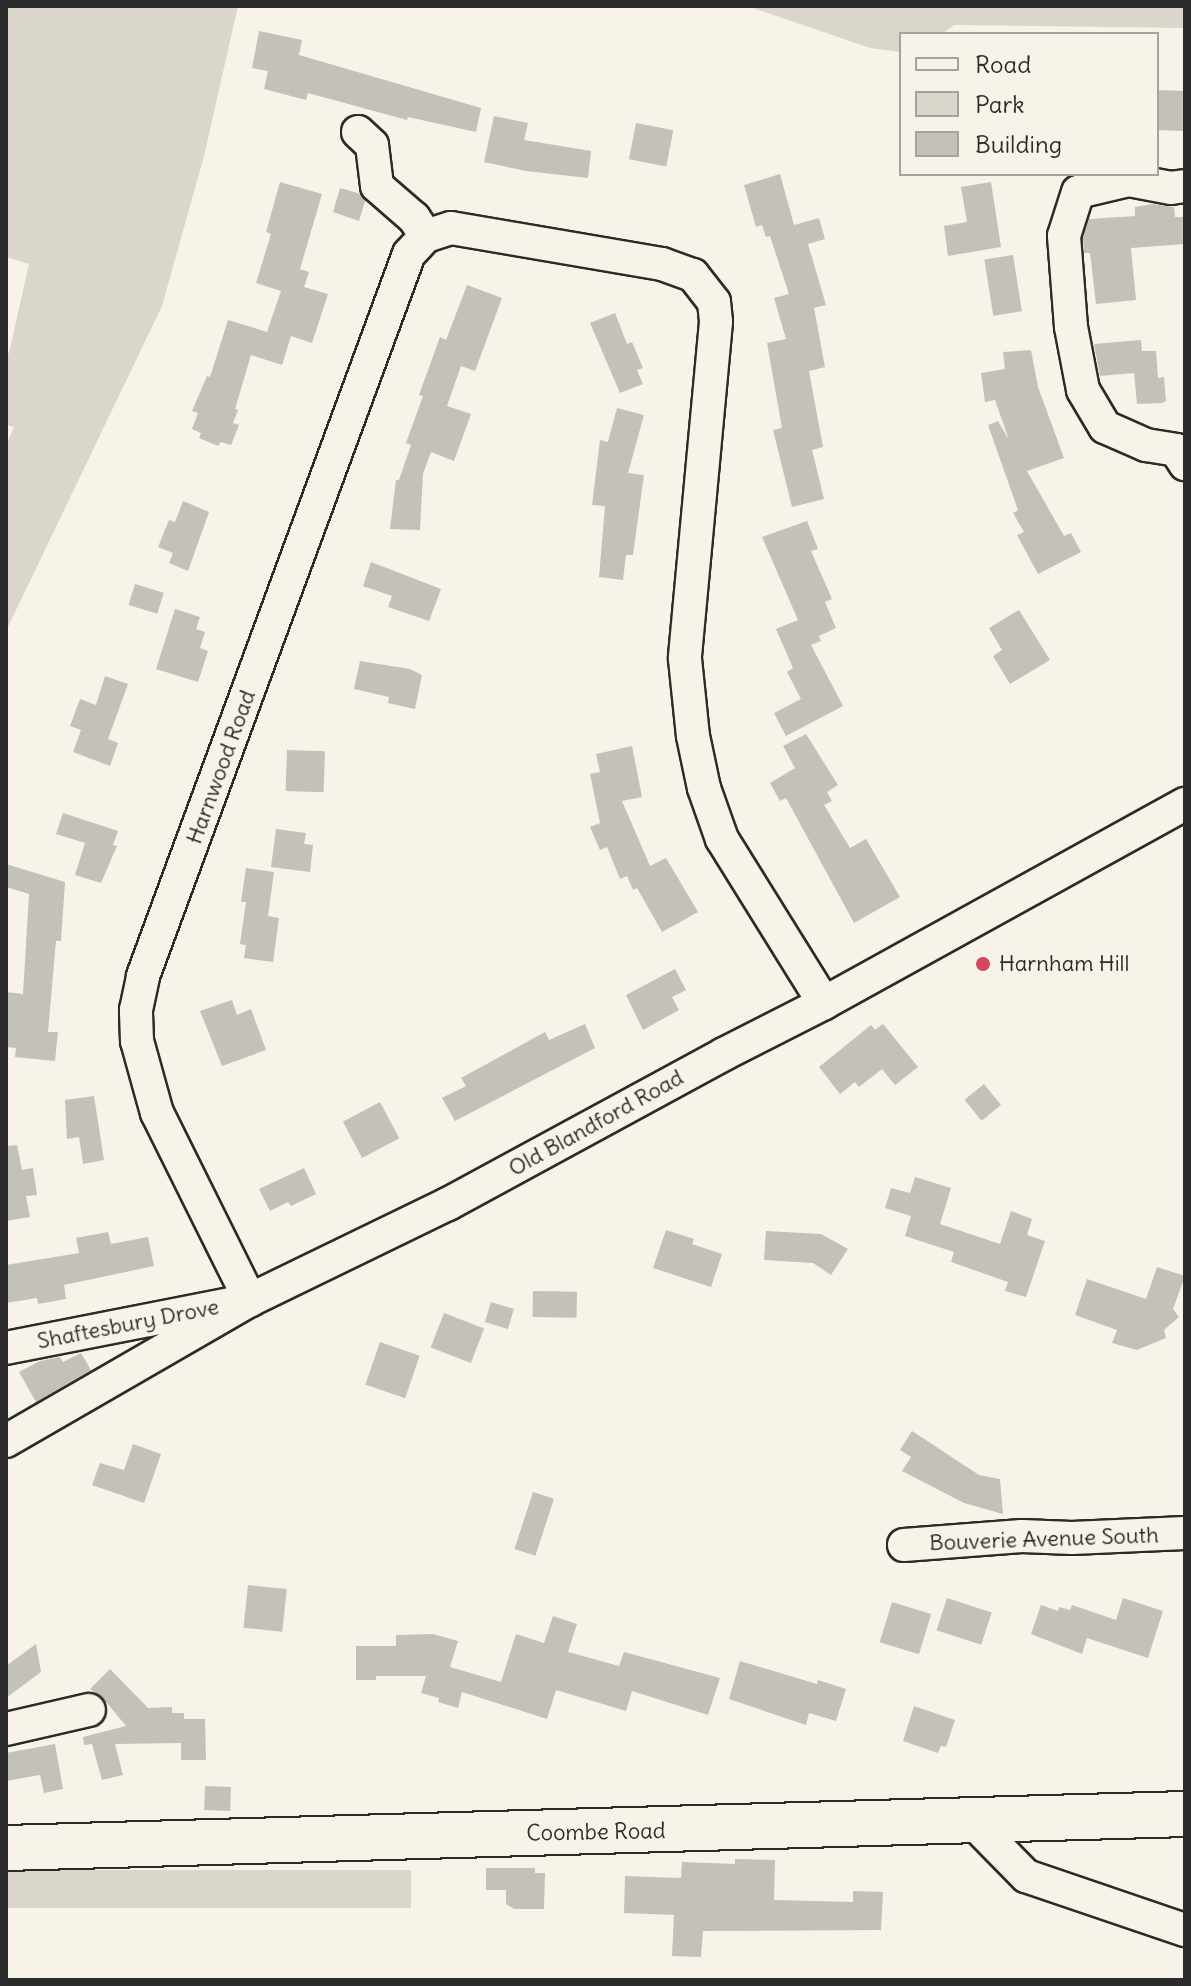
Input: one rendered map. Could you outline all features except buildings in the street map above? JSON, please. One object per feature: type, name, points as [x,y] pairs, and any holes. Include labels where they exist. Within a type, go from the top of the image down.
[{"type":"highway","name":"Coombe Road","points":[[6,1848],[1185,1814]]},
{"type":"street","points":[[358,132],[372,145],[377,186],[414,218],[426,236],[451,228],[662,264],[693,275],[714,302],[716,322],[685,659],[693,736],[704,788],[722,839],[824,1003]]},
{"type":"street","points":[[1185,186],[1171,188],[1129,180],[1078,192],[1064,236],[1071,327],[1083,390],[1105,427],[1146,445],[1176,450],[1185,464]]},
{"type":"street","name":"Harnwood Road","points":[[250,1300],[157,1113],[137,1041],[136,1010],[143,976],[409,254],[426,236]]},
{"type":"street","name":"Old Blandford Road","points":[[6,1441],[250,1300],[448,1204],[824,1003],[1185,804]]},
{"type":"street","name":"Shaftesbury Drove","points":[[6,1348],[250,1300]]},
{"type":"street","name":"Bouverie Avenue South","points":[[904,1545],[1022,1536],[1072,1538],[1185,1533]]},
{"type":"street","points":[[6,1729],[89,1710]]},
{"type":"street","points":[[973,1822],[1026,1876],[1185,1930]]},
{"type":"green space","points":[[6,6],[238,6],[204,156],[162,306],[6,631],[6,445],[14,427],[6,425],[6,353],[9,353],[29,264],[6,257]]},
{"type":"green space","points":[[747,6],[1185,6],[1185,28],[954,25],[945,32],[899,32],[899,52],[870,48]]},
{"type":"green space","points":[[6,1870],[411,1870],[411,1908],[6,1908]]},
{"type":"place","name":"Harnham Hill","points":[[983,964]]}]
